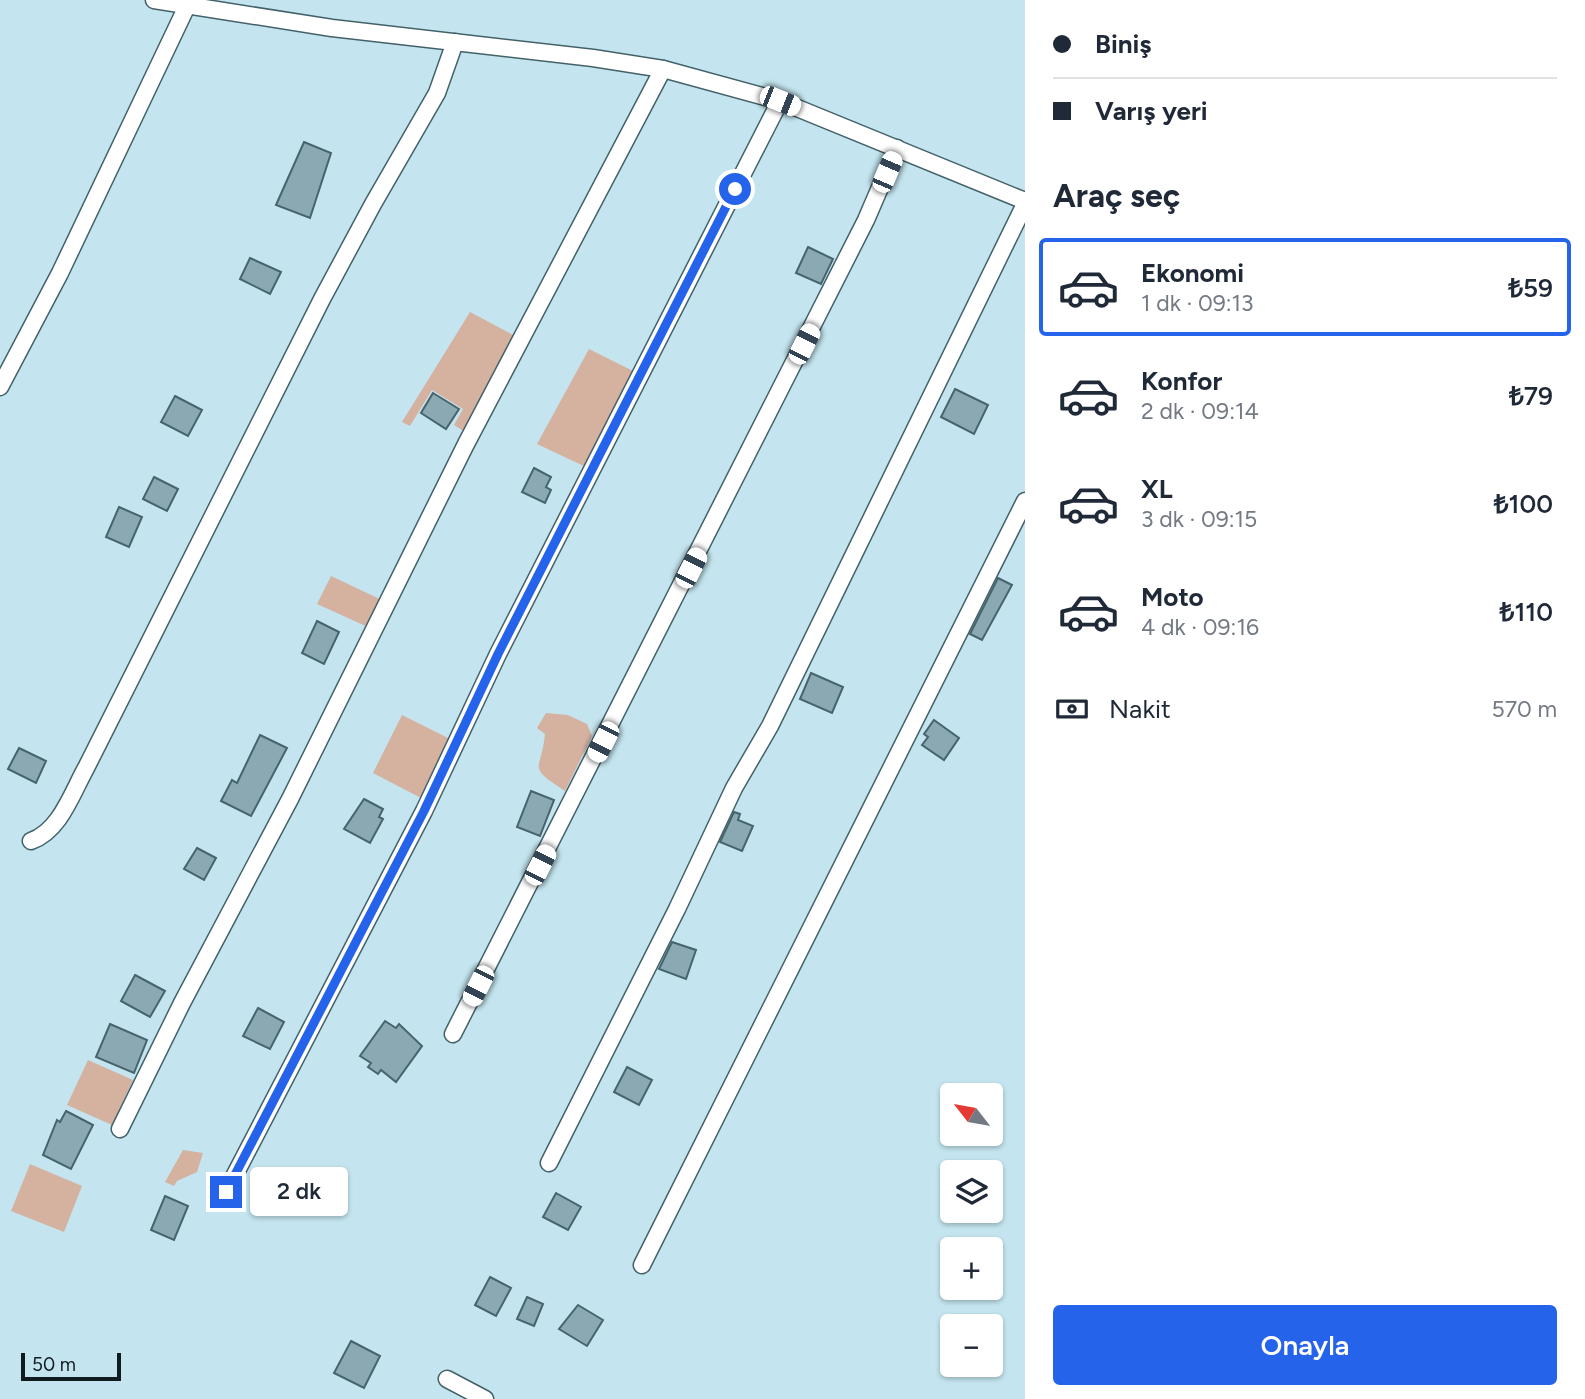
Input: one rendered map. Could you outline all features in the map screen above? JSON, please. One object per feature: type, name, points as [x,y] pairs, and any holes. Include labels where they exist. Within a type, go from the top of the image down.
[{"type":"street","points":[[155,0],[663,69],[780,101],[1025,203],[782,701],[734,788],[677,909],[549,1163]]},
{"type":"street","points":[[0,387],[60,273],[187,6]]},
{"type":"street","points":[[31,841],[43,837],[52,828],[86,768],[322,299],[437,93],[455,42]]},
{"type":"street","points":[[120,1129],[182,1003],[290,799],[466,444],[663,69]]},
{"type":"street","points":[[226,1192],[424,811],[498,654],[780,101]]},
{"type":"street","points":[[453,1034],[866,220],[897,148]]},
{"type":"street","points":[[642,1265],[1025,501]]},
{"type":"street","points":[[447,1379],[485,1399]]},
{"type":"shaded area","points":[[470,312],[515,336],[465,432],[454,425],[463,409],[432,390],[410,426],[402,422]]},
{"type":"shaded area","points":[[589,349],[635,372],[588,468],[537,444]]},
{"type":"shaded area","points":[[331,576],[384,601],[370,628],[317,604]]},
{"type":"shaded area","points":[[546,713],[568,715],[587,724],[592,736],[565,791],[540,772],[545,734],[537,728]]},
{"type":"shaded area","points":[[402,715],[452,740],[421,798],[373,773]]},
{"type":"shaded area","points":[[88,1060],[133,1080],[112,1125],[67,1105]]},
{"type":"shaded area","points":[[183,1150],[203,1153],[197,1172],[177,1181],[174,1186],[165,1182]]},
{"type":"shaded area","points":[[30,1164],[82,1186],[64,1232],[11,1211]]},
{"type":"building","points":[[304,142],[331,153],[310,218],[276,205]]},
{"type":"building","points":[[808,247],[833,259],[821,284],[796,273]]},
{"type":"building","points":[[250,258],[281,272],[270,294],[240,279]]},
{"type":"building","points":[[955,389],[988,405],[974,434],[941,417]]},
{"type":"building","points":[[433,393],[459,409],[446,429],[421,413]]},
{"type":"building","points":[[175,396],[202,410],[188,436],[161,422]]},
{"type":"building","points":[[534,468],[551,477],[546,487],[551,490],[545,503],[522,492]]},
{"type":"building","points":[[154,477],[178,489],[167,511],[143,499]]},
{"type":"building","points":[[119,507],[142,517],[129,547],[106,537]]},
{"type":"building","points":[[998,578],[1012,585],[982,640],[970,634]]},
{"type":"building","points":[[317,621],[339,632],[324,664],[302,653]]},
{"type":"building","points":[[811,673],[843,687],[832,713],[800,699]]},
{"type":"building","points":[[934,720],[959,738],[944,760],[922,745],[928,737],[924,734]]},
{"type":"building","points":[[260,735],[287,748],[251,816],[221,801],[232,780],[237,783]]},
{"type":"building","points":[[19,748],[46,761],[36,783],[8,769]]},
{"type":"building","points":[[531,791],[554,800],[540,836],[517,827]]},
{"type":"building","points":[[364,799],[383,809],[379,817],[383,819],[370,843],[344,829]]},
{"type":"building","points":[[734,812],[740,814],[738,820],[753,826],[742,851],[720,842]]},
{"type":"building","points":[[197,848],[216,858],[204,880],[184,869]]},
{"type":"building","points":[[672,942],[696,950],[686,979],[659,969]]},
{"type":"building","points":[[135,975],[165,991],[150,1017],[121,1001]]},
{"type":"building","points":[[258,1008],[284,1022],[270,1049],[243,1036]]},
{"type":"building","points":[[385,1021],[396,1028],[399,1024],[422,1046],[396,1082],[381,1070],[378,1074],[368,1067],[371,1063],[360,1056]]},
{"type":"building","points":[[110,1024],[147,1040],[134,1073],[96,1057]]},
{"type":"building","points":[[627,1067],[652,1080],[639,1105],[614,1092]]},
{"type":"building","points":[[66,1111],[93,1125],[71,1169],[43,1155],[57,1120],[60,1122]]},
{"type":"building","points":[[556,1193],[581,1207],[568,1230],[543,1217]]},
{"type":"building","points":[[165,1196],[188,1206],[174,1240],[151,1230]]},
{"type":"building","points":[[490,1277],[511,1288],[496,1316],[475,1305]]},
{"type":"building","points":[[527,1297],[543,1304],[534,1326],[517,1319]]},
{"type":"building","points":[[578,1305],[603,1320],[587,1346],[559,1329]]},
{"type":"building","points":[[351,1341],[380,1356],[364,1388],[334,1373]]},
{"type":"route","points":[[226,1192],[424,811],[498,654],[735,189]]}]
